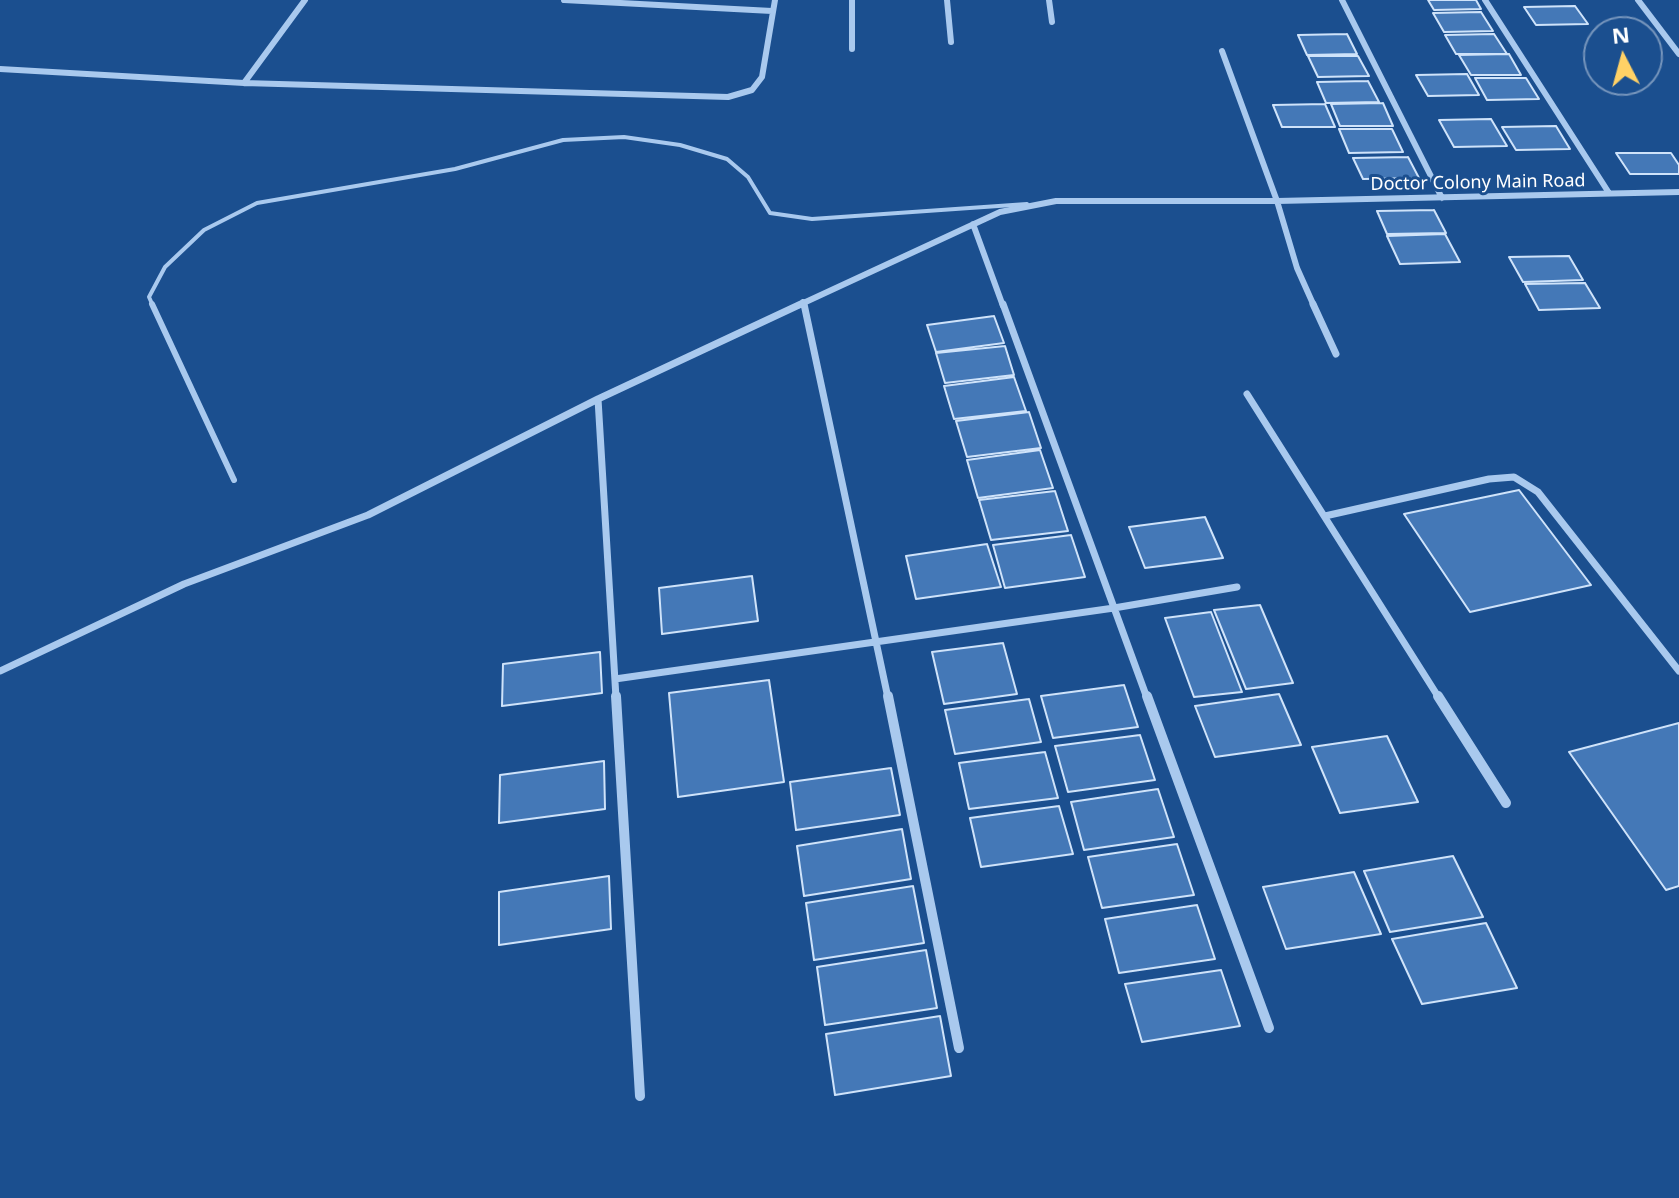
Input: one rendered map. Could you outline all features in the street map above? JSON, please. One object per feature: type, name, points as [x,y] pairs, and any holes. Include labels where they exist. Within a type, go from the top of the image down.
[{"type":"street","points":[[244,83],[305,0]]},
{"type":"street","points":[[564,0],[772,11]]},
{"type":"street","points":[[0,69],[244,83],[728,97],[752,90],[762,77],[775,0]]},
{"type":"street","points":[[852,0],[852,49]]},
{"type":"street","points":[[947,0],[951,42]]},
{"type":"street","points":[[1049,0],[1052,22]]},
{"type":"street","points":[[1342,0],[1442,198]]},
{"type":"street","points":[[1485,0],[1609,193]]},
{"type":"street","points":[[1638,0],[1679,54]]},
{"type":"street","points":[[1222,51],[1277,201],[1297,268],[1336,354]]},
{"type":"street","name":"Doctor Colony Main Road","points":[[0,671],[184,584],[368,515],[598,399],[763,324],[803,302],[973,224],[1027,204],[1056,201],[1277,201],[1679,192]]},
{"type":"street","points":[[973,224],[1269,1028]]},
{"type":"street","points":[[803,302],[877,642],[959,1048]]},
{"type":"street","points":[[1247,394],[1506,803]]},
{"type":"street","points":[[598,399],[640,1096]]},
{"type":"street","points":[[1325,516],[1489,479],[1514,477],[1538,492],[1679,671]]},
{"type":"street","points":[[615,679],[1114,608],[1237,587]]},
{"type":"lane","points":[[234,480],[149,297],[165,267],[204,230],[257,203],[455,169],[563,140],[624,137],[680,145],[727,159],[748,177],[770,213],[812,219],[1027,204]]},
{"type":"building","points":[[1428,0],[1476,0],[1481,9],[1434,10]]},
{"type":"building","points":[[1575,6],[1583,17],[1583,24],[1536,25],[1524,7]]},
{"type":"building","points":[[1481,12],[1493,31],[1444,32],[1433,13]]},
{"type":"building","points":[[1347,34],[1357,54],[1307,55],[1298,35]]},
{"type":"building","points":[[1494,34],[1507,54],[1456,54],[1445,35]]},
{"type":"building","points":[[1509,54],[1521,75],[1471,75],[1459,55]]},
{"type":"building","points":[[1308,56],[1358,56],[1369,76],[1318,77]]},
{"type":"building","points":[[1467,74],[1479,95],[1428,96],[1416,75]]},
{"type":"building","points":[[1475,78],[1526,78],[1539,99],[1487,100]]},
{"type":"building","points":[[1368,81],[1379,102],[1326,103],[1317,82]]},
{"type":"building","points":[[1383,103],[1393,126],[1340,126],[1331,104]]},
{"type":"building","points":[[1325,104],[1335,127],[1282,127],[1273,105]]},
{"type":"building","points":[[1491,119],[1507,146],[1454,147],[1439,120]]},
{"type":"building","points":[[1556,126],[1570,149],[1516,150],[1502,127]]},
{"type":"building","points":[[1339,129],[1392,129],[1403,152],[1349,153]]},
{"type":"building","points":[[1616,153],[1671,153],[1679,165],[1679,174],[1630,174]]},
{"type":"building","points":[[1408,157],[1419,178],[1363,179],[1353,158]]},
{"type":"building","points":[[1434,210],[1446,233],[1387,234],[1377,211]]},
{"type":"building","points":[[1445,234],[1460,262],[1400,264],[1387,236]]},
{"type":"building","points":[[1569,256],[1583,280],[1523,282],[1509,257]]},
{"type":"building","points":[[1585,283],[1600,308],[1539,310],[1525,284]]},
{"type":"building","points":[[994,316],[1004,343],[936,352],[927,325]]},
{"type":"building","points":[[1005,346],[1014,375],[945,383],[936,353]]},
{"type":"building","points":[[1014,377],[1026,411],[954,419],[944,386]]},
{"type":"building","points":[[1029,412],[1041,448],[967,457],[956,421]]},
{"type":"building","points":[[1040,450],[1053,488],[978,498],[967,460]]},
{"type":"building","points":[[1519,490],[1591,585],[1470,612],[1404,514]]},
{"type":"building","points":[[1055,491],[1068,531],[991,540],[979,500]]},
{"type":"building","points":[[1205,517],[1223,558],[1145,568],[1129,527]]},
{"type":"building","points":[[1071,535],[1085,577],[1005,588],[993,545]]},
{"type":"building","points":[[987,544],[1001,587],[916,599],[906,556]]},
{"type":"building","points":[[752,576],[758,621],[662,634],[659,588]]},
{"type":"building","points":[[1260,605],[1293,683],[1246,689],[1214,610]]},
{"type":"building","points":[[1211,612],[1242,692],[1194,697],[1165,618]]},
{"type":"building","points":[[1003,643],[1017,694],[944,704],[932,652]]},
{"type":"building","points":[[600,652],[602,693],[502,706],[503,664]]},
{"type":"building","points":[[769,680],[784,782],[678,797],[669,693]]},
{"type":"building","points":[[1124,685],[1138,727],[1053,738],[1041,696]]},
{"type":"building","points":[[1279,694],[1301,745],[1215,757],[1195,706]]},
{"type":"building","points":[[1029,699],[1041,742],[955,754],[945,710]]},
{"type":"building","points":[[1679,723],[1679,886],[1666,890],[1569,752]]},
{"type":"building","points":[[1140,735],[1155,780],[1068,792],[1055,746]]},
{"type":"building","points":[[1387,736],[1418,802],[1340,813],[1312,747]]},
{"type":"building","points":[[1045,752],[1058,798],[969,809],[959,763]]},
{"type":"building","points":[[604,761],[605,809],[499,823],[500,775]]},
{"type":"building","points":[[891,768],[900,815],[796,830],[790,782]]},
{"type":"building","points":[[1158,789],[1174,837],[1084,850],[1071,802]]},
{"type":"building","points":[[1059,806],[1073,854],[981,867],[970,818]]},
{"type":"building","points":[[902,829],[911,879],[804,896],[797,846]]},
{"type":"building","points":[[1177,844],[1194,895],[1102,908],[1088,857]]},
{"type":"building","points":[[1453,856],[1483,917],[1390,932],[1364,871]]},
{"type":"building","points":[[1354,872],[1381,934],[1286,949],[1263,887]]},
{"type":"building","points":[[609,876],[611,929],[499,945],[499,892]]},
{"type":"building","points":[[913,886],[924,943],[814,960],[806,903]]},
{"type":"building","points":[[1197,905],[1215,959],[1119,973],[1105,919]]},
{"type":"building","points":[[1486,923],[1517,988],[1422,1004],[1392,939]]},
{"type":"building","points":[[926,950],[937,1008],[825,1025],[817,967]]},
{"type":"building","points":[[1221,970],[1240,1026],[1142,1042],[1125,984]]},
{"type":"building","points":[[940,1016],[951,1076],[835,1095],[826,1034]]}]
